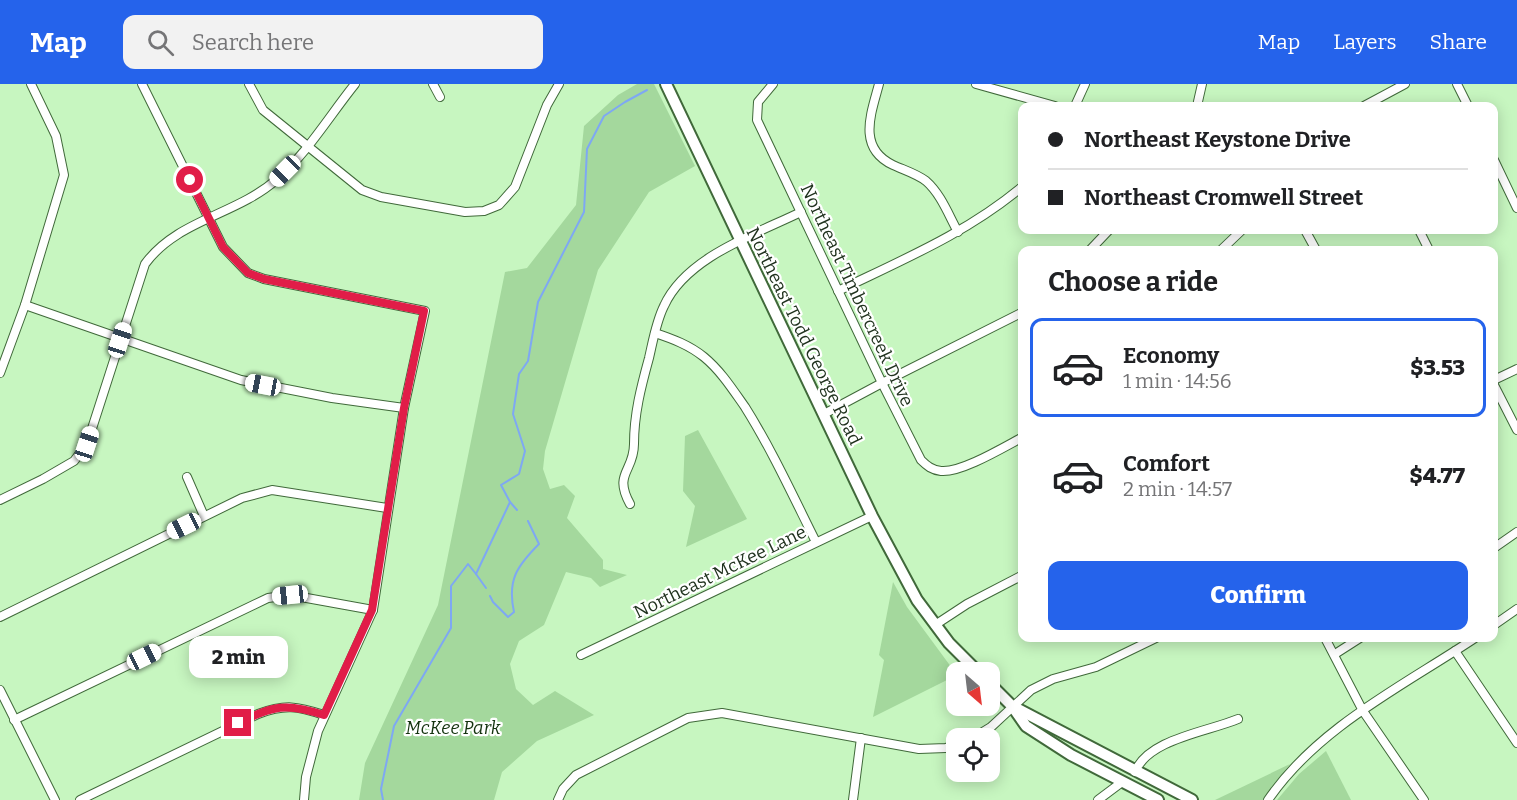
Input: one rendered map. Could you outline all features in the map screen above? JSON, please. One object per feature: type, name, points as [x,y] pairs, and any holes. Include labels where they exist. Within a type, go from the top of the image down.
[{"type":"main road","name":"Northeast Todd George Road","points":[[666,84],[872,516],[917,600],[949,643],[968,662]]},
{"type":"main road","points":[[1000,694],[1026,726],[1071,755],[1158,800]]},
{"type":"main road","points":[[1012,706],[1134,772],[1192,800]]},
{"type":"street","points":[[0,373],[25,305],[64,175],[56,136],[31,84]]},
{"type":"street","points":[[142,84],[223,247],[248,273],[264,279],[424,311],[404,408],[372,610],[324,715],[312,748],[304,800]]},
{"type":"street","points":[[249,84],[263,110],[362,190],[398,201],[465,212],[484,211],[499,205],[515,187],[547,105],[559,84]]},
{"type":"street","points":[[0,500],[44,479],[74,461],[87,444],[145,264],[154,252],[171,237],[248,199],[275,181],[355,84]]},
{"type":"street","points":[[433,84],[440,97]]},
{"type":"street","name":"Northeast Timbercreek Drive","points":[[773,84],[758,102],[757,120],[921,460],[929,468],[941,471],[954,470],[1018,439]]},
{"type":"street","points":[[879,84],[868,125],[870,140],[879,156],[926,181],[936,193],[958,232]]},
{"type":"street","points":[[980,84],[1041,102]]},
{"type":"street","points":[[1077,102],[1085,84]]},
{"type":"street","points":[[1198,102],[1202,84]]},
{"type":"street","points":[[1371,102],[1405,84]]},
{"type":"street","points":[[1457,84],[1466,102]]},
{"type":"street","points":[[1498,168],[1517,208]]},
{"type":"street","points":[[838,291],[958,232],[1018,190]]},
{"type":"street","points":[[630,504],[623,490],[624,472],[632,458],[638,402],[663,307],[681,281],[701,263],[801,212]]},
{"type":"street","points":[[1094,246],[1105,234]]},
{"type":"street","points":[[1225,246],[1238,234]]},
{"type":"street","points":[[25,305],[240,380],[332,398],[404,408]]},
{"type":"street","points":[[824,414],[882,382],[1018,314]]},
{"type":"street","points":[[655,333],[687,345],[705,358],[735,392],[768,443],[816,542]]},
{"type":"street","points":[[1498,381],[1517,369]]},
{"type":"street","points":[[1498,391],[1517,430]]},
{"type":"street","points":[[187,477],[204,516]]},
{"type":"street","points":[[0,617],[242,498],[272,490],[387,508]]},
{"type":"street","name":"Northeast McKee Lane","points":[[581,655],[872,516]]},
{"type":"street","points":[[1498,545],[1517,532]]},
{"type":"street","points":[[935,625],[967,604],[1018,578]]},
{"type":"street","points":[[14,720],[268,598],[290,595],[372,610]]},
{"type":"street","points":[[1498,622],[1517,609]]},
{"type":"street","points":[[989,728],[1030,690],[1053,679],[1096,667],[1148,642]]},
{"type":"street","points":[[1328,642],[1363,711],[1424,800]]},
{"type":"street","points":[[1335,654],[1354,642]]},
{"type":"street","points":[[1268,800],[1285,776],[1324,738],[1469,642]]},
{"type":"street","points":[[1455,651],[1517,743]]},
{"type":"street","points":[[0,690],[55,800]]},
{"type":"street","points":[[80,800],[277,707],[293,707],[324,715]]},
{"type":"street","points":[[558,800],[563,789],[576,775],[688,718],[722,713],[861,738],[876,743],[919,749],[946,748]]},
{"type":"street","points":[[1134,772],[1144,756],[1162,744],[1217,728],[1238,719]]},
{"type":"street","points":[[853,800],[861,738]]},
{"type":"street","points":[[1098,800],[1122,782]]},
{"type":"green space","name":"McKee Park","points":[[637,84],[654,84],[695,166],[649,192],[598,270],[545,451],[543,469],[550,489],[564,485],[575,496],[567,518],[603,560],[603,569],[627,575],[600,587],[591,578],[566,572],[544,625],[519,641],[510,664],[516,689],[533,705],[555,691],[594,715],[537,741],[502,772],[494,800],[359,800],[365,763],[438,605],[505,272],[527,268],[576,205],[584,126],[618,95]]},
{"type":"green space","points":[[698,430],[747,519],[686,547],[695,506],[683,491],[685,436]]},
{"type":"green space","points":[[893,582],[907,607],[947,662],[946,680],[873,717],[884,660],[879,655]]},
{"type":"green space","points":[[1326,751],[1351,800],[1277,800],[1299,774]]},
{"type":"green space","points":[[1290,764],[1263,800],[1215,800]]},
{"type":"waterway","points":[[383,800],[381,789],[394,726],[451,628],[451,586],[468,564],[476,574],[510,502],[501,485],[519,474],[525,451],[513,414],[519,374],[528,361],[538,302],[584,212],[587,149],[604,116],[647,90]]},
{"type":"waterway","points":[[510,502],[517,510]]},
{"type":"waterway","points":[[490,596],[508,617],[514,612],[513,582],[525,559],[539,544],[528,521]]},
{"type":"waterway","points":[[476,574],[486,588]]},
{"type":"route","points":[[190,180],[223,247],[248,273],[264,279],[424,311],[404,408],[372,610],[324,715],[293,707],[277,707],[238,723]]}]
